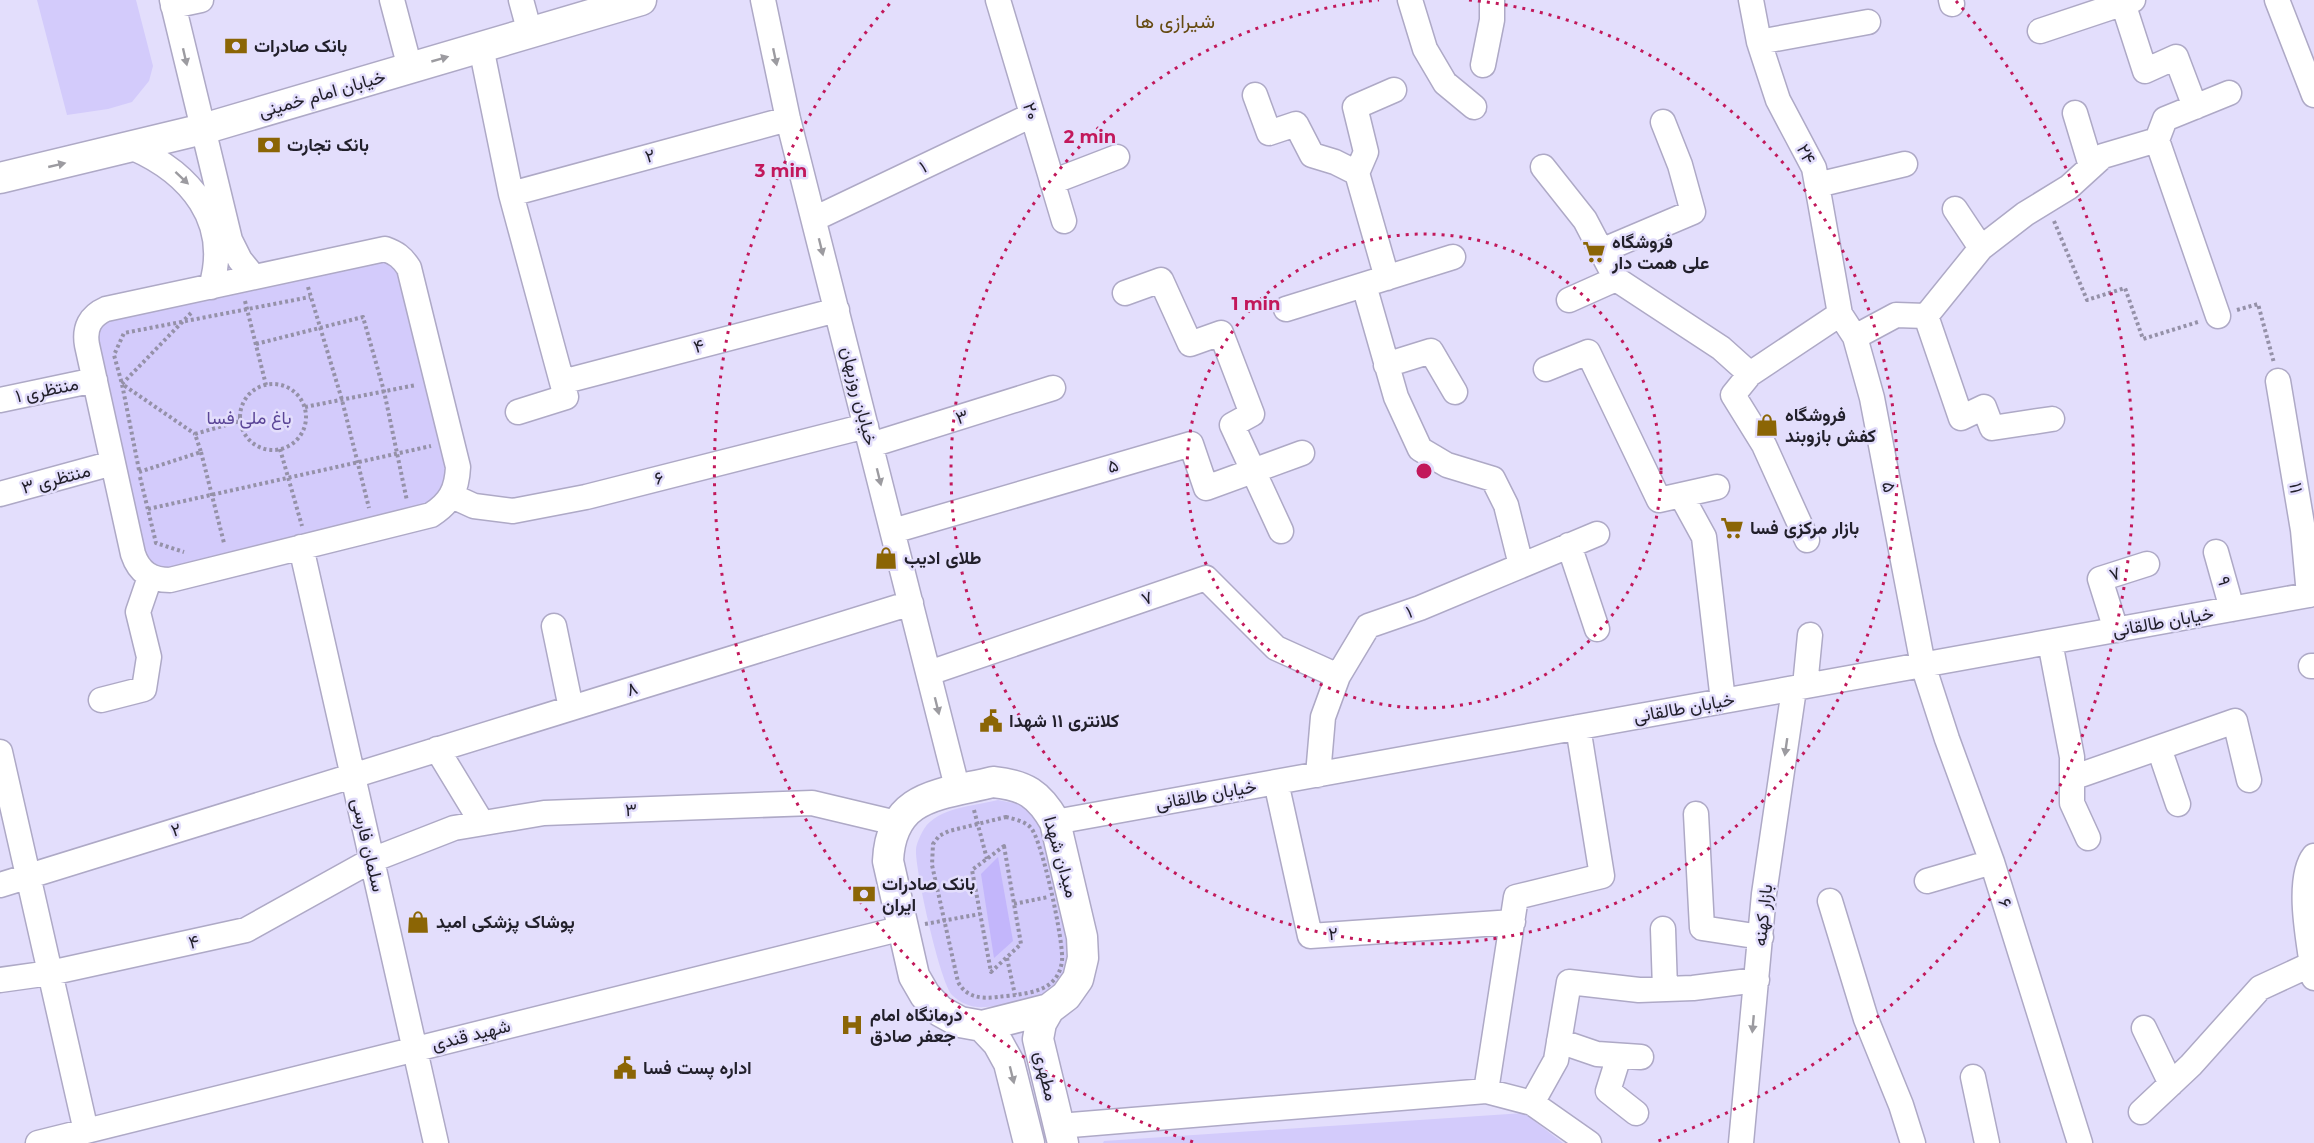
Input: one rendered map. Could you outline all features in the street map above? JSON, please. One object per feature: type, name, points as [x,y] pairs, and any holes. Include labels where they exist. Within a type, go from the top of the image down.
[{"type":"main road","name":"خیابان امام خمینی","points":[[0,178],[133,148],[203,129],[641,0]]},
{"type":"main road","name":"میدان شهدا","points":[[993,782],[1012,784],[1030,792],[1045,805],[1055,822],[1062,894],[1082,937],[1083,958],[1078,979],[1066,996],[1049,1009],[982,1026],[960,1022],[940,1011],[925,996],[914,976],[888,861],[888,842],[896,823],[908,809],[925,798],[966,798],[993,782]]},
{"type":"main road","name":"مطهری","points":[[1049,1009],[1041,1023],[1038,1039],[1061,1134]]},
{"type":"main road","name":"مطهری","points":[[982,1026],[998,1043],[1009,1063],[1029,1143]]},
{"type":"street","points":[[201,0],[172,3],[230,240],[248,278]]},
{"type":"street","points":[[392,0],[410,68]]},
{"type":"street","points":[[521,0],[530,33]]},
{"type":"street","name":"خیابان روزبهان","points":[[763,0],[788,119],[928,673],[966,798]]},
{"type":"street","name":"۲۰","points":[[998,0],[1064,221]]},
{"type":"street","points":[[1410,0],[1425,49],[1445,83],[1474,107]]},
{"type":"street","points":[[1483,65],[1492,20],[1492,0]]},
{"type":"street","name":"۲۴","points":[[1751,0],[1759,42],[1778,100],[1814,168],[1840,314]]},
{"type":"street","points":[[2277,0],[2314,95]]},
{"type":"street","points":[[2040,31],[2126,1],[2145,71],[2176,57],[2195,107]]},
{"type":"street","points":[[1759,42],[1868,22]]},
{"type":"street","points":[[481,47],[511,194],[566,397],[518,412]]},
{"type":"street","points":[[1387,278],[1357,173],[1366,152],[1355,107],[1394,90]]},
{"type":"street","points":[[2218,316],[2157,140],[2164,119],[2229,93]]},
{"type":"street","points":[[1255,95],[1269,133],[1296,124],[1312,155],[1335,162],[1357,173]]},
{"type":"street","points":[[2075,113],[2091,166]]},
{"type":"street","name":"۱","points":[[814,219],[1032,114]]},
{"type":"street","name":"۲","points":[[511,194],[788,119]]},
{"type":"street","points":[[1601,251],[1693,212],[1680,165],[1664,122]]},
{"type":"street","points":[[1926,316],[1981,248],[2069,187],[2103,156],[2157,140]]},
{"type":"street","points":[[133,148],[178,174],[195,191],[207,211],[214,237],[217,268],[211,286]]},
{"type":"street","points":[[1052,182],[1117,157]]},
{"type":"street","points":[[1817,185],[1905,164]]},
{"type":"street","points":[[1543,167],[1585,220],[1616,279],[1721,348],[1750,374]]},
{"type":"street","points":[[1955,208],[1981,248]]},
{"type":"street","points":[[385,249],[395,252],[409,268],[458,468],[458,482],[452,496],[443,507],[431,515],[376,529],[303,534],[170,580],[150,577],[136,563],[133,554],[123,471],[95,380],[86,336],[87,327],[98,313],[301,267],[385,249]]},
{"type":"street","points":[[1286,309],[1453,257]]},
{"type":"street","points":[[1569,300],[1616,279]]},
{"type":"street","points":[[1125,293],[1161,280],[1190,344],[1221,333],[1252,414],[1232,425],[1281,531]]},
{"type":"street","points":[[1364,285],[1396,397],[1420,449],[1447,465],[1493,479],[1506,505],[1521,565]]},
{"type":"street","name":"۴","points":[[562,382],[837,309]]},
{"type":"street","points":[[1807,540],[1764,445],[1733,395],[1750,374],[1840,314]]},
{"type":"street","name":"۵","points":[[1840,314],[1855,337],[1872,398],[1923,665]]},
{"type":"street","points":[[1855,337],[1896,315],[1926,316]]},
{"type":"street","points":[[1926,316],[1961,418],[1984,407],[1992,429],[2052,419]]},
{"type":"street","points":[[1386,365],[1431,351],[1455,392]]},
{"type":"street","points":[[1546,369],[1588,352],[1659,500],[1716,488]]},
{"type":"street","name":"منتظری ۱","points":[[0,400],[95,380]]},
{"type":"street","name":"۱۱","points":[[2278,381],[2312,595]]},
{"type":"street","name":"۳","points":[[869,436],[1053,388]]},
{"type":"street","name":"۶","points":[[452,496],[474,506],[513,511],[869,436]]},
{"type":"street","name":"۵","points":[[893,531],[1191,444],[1206,488],[1302,453]]},
{"type":"street","name":"منتظری ۳","points":[[0,494],[123,471]]},
{"type":"street","points":[[1681,495],[1704,537],[1723,701]]},
{"type":"street","name":"سلمان فارسی","points":[[303,534],[352,775],[436,1143]]},
{"type":"street","name":"۱","points":[[1318,775],[1323,717],[1338,676],[1368,626],[1420,608],[1597,534]]},
{"type":"street","points":[[1569,545],[1597,629]]},
{"type":"street","name":"۹","points":[[2216,552],[2232,609]]},
{"type":"street","name":"۷","points":[[2115,630],[2100,579],[2147,564]]},
{"type":"street","points":[[101,700],[144,689],[149,657],[138,612],[150,577]]},
{"type":"street","name":"۷","points":[[928,673],[1206,578],[1276,648],[1338,676]]},
{"type":"street","name":"خیابان طالقانی","points":[[1055,822],[2312,595]]},
{"type":"street","name":"۸","points":[[352,775],[911,603]]},
{"type":"street","points":[[554,626],[571,708]]},
{"type":"street","name":"بازار کهنه","points":[[1741,1143],[1764,894],[1810,635]]},
{"type":"street","points":[[2050,642],[2072,757],[2072,803],[2088,838]]},
{"type":"street","name":"۶","points":[[1923,665],[1947,739],[1992,862],[2080,1143]]},
{"type":"street","points":[[2072,778],[2235,721],[2249,780]]},
{"type":"street","points":[[1486,1091],[1516,897],[1602,876],[1578,727]]},
{"type":"street","points":[[2159,748],[2178,804]]},
{"type":"street","points":[[437,749],[482,823]]},
{"type":"street","points":[[0,752],[86,1131]]},
{"type":"street","name":"۲","points":[[0,885],[352,775]]},
{"type":"street","name":"۲","points":[[1276,782],[1310,936],[1513,922]]},
{"type":"street","name":"۳","points":[[372,860],[454,828],[544,813],[812,803],[896,823]]},
{"type":"street","points":[[1696,814],[1702,928],[1761,938]]},
{"type":"street","points":[[2141,1112],[2199,1057],[2260,988],[2313,968],[2304,909],[2307,864],[2314,856]]},
{"type":"street","name":"۴","points":[[0,980],[50,973],[246,930],[372,860]]},
{"type":"street","points":[[1927,881],[1992,862]]},
{"type":"street","points":[[1830,901],[1866,1019],[1901,1105],[1913,1143]]},
{"type":"street","name":"شهید قندی","points":[[38,1143],[903,928]]},
{"type":"street","points":[[1664,929],[1665,989]]},
{"type":"street","points":[[1532,1103],[1556,1060],[1569,982],[1639,990],[1693,988],[1757,980]]},
{"type":"street","points":[[2144,1028],[2171,1084]]},
{"type":"street","points":[[1559,1041],[1598,1054],[1630,1057],[1608,1091],[1636,1113]]},
{"type":"street","points":[[1973,1077],[1987,1143]]},
{"type":"street","points":[[1061,1134],[1486,1091],[1532,1103],[1589,1143]]},
{"type":"path","points":[[2046,201],[2087,300],[2125,288],[2144,339],[2258,304],[2278,381]]},
{"type":"path","points":[[301,267],[342,400],[376,529]]},
{"type":"path","points":[[248,278],[246,310],[266,385]]},
{"type":"path","points":[[122,384],[182,323],[211,286]]},
{"type":"path","points":[[192,550],[181,553],[156,543],[148,509],[123,471],[122,384],[114,355],[124,333],[310,297]]},
{"type":"path","points":[[256,344],[363,317],[384,392],[408,504]]},
{"type":"path","points":[[305,407],[437,381]]},
{"type":"path","points":[[122,384],[195,434],[224,543]]},
{"type":"path","points":[[266,385],[282,385],[292,389],[300,397],[305,407],[306,418],[299,438],[280,449],[269,450],[258,447],[249,440],[240,421],[240,410],[244,400],[251,392],[266,385]]},
{"type":"path","points":[[195,434],[240,421]]},
{"type":"path","points":[[148,509],[432,446],[435,453]]},
{"type":"path","points":[[280,449],[303,534]]},
{"type":"path","points":[[123,471],[201,452]]},
{"type":"path","points":[[398,506],[418,502]]},
{"type":"path","points":[[213,546],[235,541]]},
{"type":"path","points":[[966,798],[978,824],[987,859]]},
{"type":"path","points":[[1006,817],[1017,820],[1030,826],[1062,894],[1062,958],[1060,972],[1052,983],[1041,989],[1015,994],[987,998],[972,996],[963,990],[958,982],[932,865],[933,844],[939,836],[949,831],[1006,817]]},
{"type":"path","points":[[1004,846],[1021,944],[991,972],[972,870],[987,859],[1004,846]]},
{"type":"path","points":[[1014,904],[1062,894]]},
{"type":"path","points":[[903,928],[980,914]]},
{"type":"path","points":[[1006,957],[1016,1002]]},
{"type":"green space","points":[[37,0],[136,0],[153,66],[149,81],[132,102],[108,109],[67,115]]},
{"type":"green space","name":"باغ ملی فسا","points":[[379,257],[401,271],[449,466],[446,487],[434,506],[165,572],[149,565],[139,550],[94,340],[107,316]]},
{"type":"green space","points":[[998,800],[1028,808],[1036,814],[1042,824],[1059,884],[1067,928],[1069,962],[1062,985],[1047,995],[1015,1004],[976,1007],[967,1005],[956,998],[947,986],[935,949],[924,901],[916,848],[924,829],[938,816],[958,808]]},
{"type":"green space","points":[[1524,1113],[1563,1143],[1103,1143],[1104,1141]]},
{"type":"shaded area","points":[[998,857],[1013,941],[994,958],[981,874]]},
{"type":"place","name":"بانک صادرات","points":[[236,46]]},
{"type":"place","name":"بانک تجارت","points":[[269,145]]},
{"type":"place","name":"فروشگاه علی همت دار","points":[[1594,252]]},
{"type":"place","name":"فروشگاه کفش بازوبند","points":[[1767,425]]},
{"type":"place","name":"بازار مرکزی فسا","points":[[1732,528]]},
{"type":"place","name":"طلای ادیب","points":[[886,558]]},
{"type":"place","name":"کلانتری ۱۱ شهدا","points":[[991,721]]},
{"type":"place","name":"بانک صادرات ایران","points":[[864,894]]},
{"type":"place","name":"پوشاک پزشکی امید","points":[[418,922]]},
{"type":"place","name":"درمانگاه امام جعفر صادق","points":[[852,1025]]},
{"type":"place","name":"اداره پست فسا","points":[[625,1068]]},
{"type":"district","name":"شیرازی ها","points":[[1175,21]]}]
